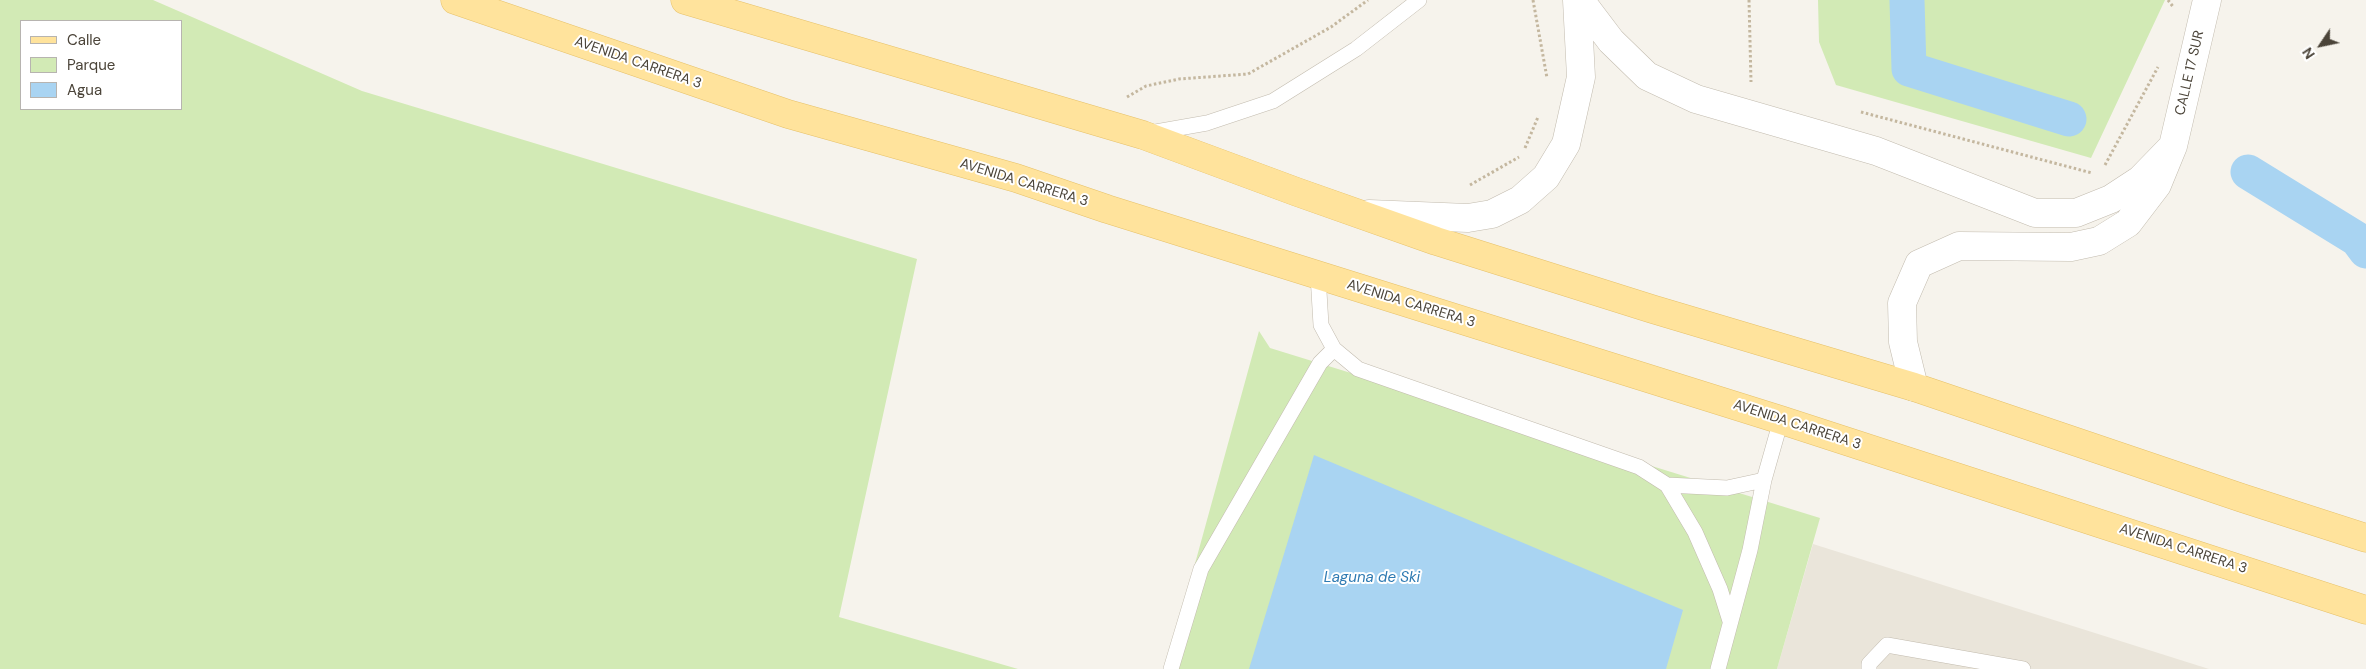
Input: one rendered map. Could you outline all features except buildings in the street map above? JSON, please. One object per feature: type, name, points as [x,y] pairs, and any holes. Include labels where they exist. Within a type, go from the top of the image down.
[{"type":"main road","name":"AVENIDA CARRERA 3","points":[[455,0],[788,114],[1016,178],[1781,420],[2366,610]]},
{"type":"main road","points":[[685,0],[1143,135],[1436,241],[1652,309],[1914,387],[2366,538]]},
{"type":"street","points":[[1578,0],[1612,41],[1647,76],[1696,99],[1876,151],[2035,213],[2076,213],[2110,199],[2140,180],[2173,146]]},
{"type":"street","points":[[1360,214],[1468,218],[1492,214],[1520,200],[1546,177],[1566,144],[1581,77],[1578,0]]},
{"type":"street","name":"CALLE 17 SUR","points":[[1914,387],[1903,342],[1902,303],[1919,264],[1959,246],[2071,247],[2099,241],[2128,223],[2157,185],[2173,146],[2207,0]]},
{"type":"lane","points":[[1143,135],[1207,123],[1273,101],[1356,50],[1419,0]]},
{"type":"lane","points":[[1318,275],[1321,325],[1334,349],[1358,369],[1639,468],[1667,485],[1727,488],[1764,480]]},
{"type":"lane","points":[[1171,669],[1201,569],[1320,363],[1334,349]]},
{"type":"lane","points":[[1718,669],[1750,550],[1764,480],[1781,420]]},
{"type":"lane","points":[[1667,485],[1694,532],[1720,589],[1730,621]]},
{"type":"lane","points":[[1869,669],[1869,664],[1887,645],[2023,669]]},
{"type":"path","points":[[1090,119],[1146,86],[1179,79],[1248,74],[1331,27],[1368,0]]},
{"type":"path","points":[[1533,0],[1548,81]]},
{"type":"path","points":[[1749,0],[1752,115]]},
{"type":"path","points":[[2175,10],[2176,0]]},
{"type":"path","points":[[2104,166],[2158,66]]},
{"type":"path","points":[[1860,111],[2099,174]]},
{"type":"path","points":[[1463,189],[1521,155],[1539,115]]},
{"type":"shaded area","points":[[1813,544],[2209,669],[1777,669]]},
{"type":"green space","points":[[0,0],[153,0],[362,91],[917,259],[839,617],[1018,669],[0,669]]},
{"type":"green space","points":[[1818,0],[2165,0],[2091,158],[1836,85],[1819,42]]},
{"type":"green space","points":[[1259,331],[1270,348],[1820,518],[1777,669],[1166,669]]},
{"type":"water","name":"Laguna de Ski","points":[[1314,455],[1683,610],[1666,669],[1249,669]]},
{"type":"waterway","points":[[1907,0],[1909,69],[2069,119]]},
{"type":"waterway","points":[[2248,172],[2357,239],[2366,251]]}]
